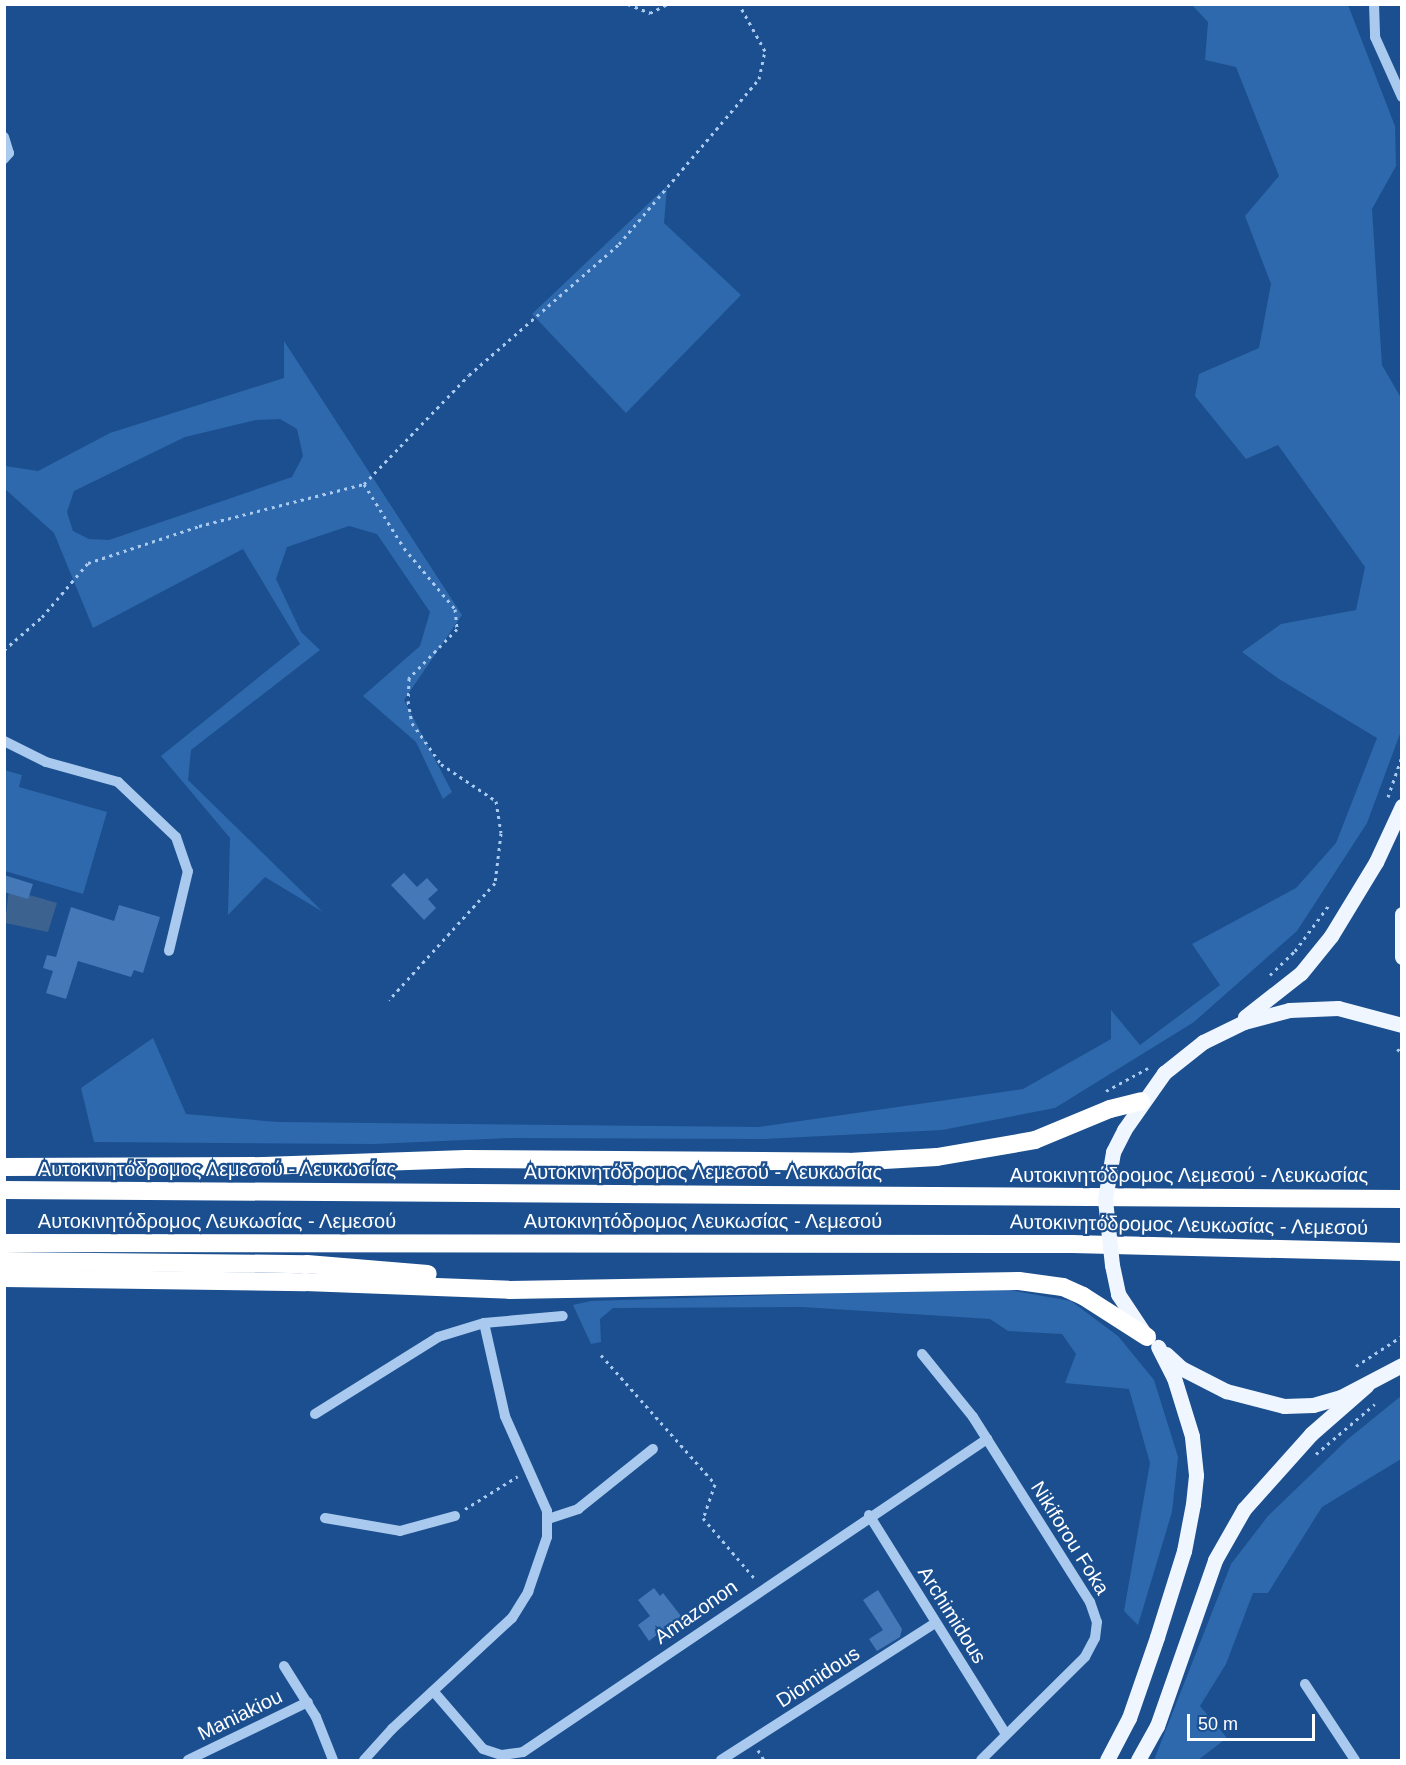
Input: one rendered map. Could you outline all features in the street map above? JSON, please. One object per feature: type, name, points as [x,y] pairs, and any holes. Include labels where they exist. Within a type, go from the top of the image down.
[{"type":"highway","points":[[4,1167],[264,1166],[477,1159],[849,1162],[937,1157],[1035,1140],[1110,1109],[1141,1101]]},
{"type":"highway","name":"Αυτοκινητόδρομος Λεμεσού - Λευκωσίας","points":[[4,1190],[1401,1199]]},
{"type":"highway","points":[[8,1243],[124,1259]]},
{"type":"highway","name":"Αυτοκινητόδρομος Λευκωσίας - Λεμεσού","points":[[8,1243],[1072,1244],[1401,1252]]},
{"type":"highway","points":[[4,1261],[124,1259],[307,1264],[572,1286]]},
{"type":"highway","points":[[4,1278],[148,1278],[510,1290],[572,1286],[1019,1281],[1063,1287],[1083,1296],[1152,1342]]},
{"type":"main road","points":[[1107,1761],[1129,1718],[1184,1551],[1196,1475],[1192,1436],[1174,1378],[1118,1294],[1112,1265],[1105,1199],[1113,1152],[1141,1101],[1164,1073],[1270,1001],[1301,973],[1331,936],[1376,862],[1401,806]]},
{"type":"main road","points":[[1401,914],[1401,957]]},
{"type":"main road","points":[[1220,1033],[1244,1022],[1289,1010],[1338,1008],[1401,1025]]},
{"type":"main road","points":[[1152,1342],[1181,1368],[1254,1401],[1313,1405],[1367,1385],[1401,1365]]},
{"type":"main road","points":[[1138,1761],[1156,1726],[1215,1560],[1244,1509],[1311,1434],[1367,1385]]},
{"type":"street","points":[[1374,4],[1375,37],[1401,97]]},
{"type":"street","points":[[4,137],[9,153],[4,159]]},
{"type":"street","points":[[4,741],[46,762],[118,782],[176,837],[188,871],[169,951]]},
{"type":"street","points":[[315,1414],[438,1337],[484,1323],[564,1316]]},
{"type":"street","points":[[364,1761],[501,1630],[521,1605],[539,1561],[549,1519],[504,1416],[484,1323]]},
{"type":"street","name":"Nikiforou Foka","points":[[922,1354],[956,1393],[987,1439],[1090,1602],[1097,1622],[1095,1638],[1085,1657],[981,1761]]},
{"type":"street","name":"Amazonon","points":[[434,1692],[483,1749],[502,1755],[523,1752],[869,1515],[987,1439]]},
{"type":"street","points":[[549,1519],[578,1509],[653,1449]]},
{"type":"street","name":"Archimidous","points":[[869,1515],[1006,1734]]},
{"type":"street","points":[[325,1518],[400,1531],[455,1516]]},
{"type":"street","name":"Diomidous","points":[[721,1761],[935,1623]]},
{"type":"street","points":[[284,1666],[308,1702],[333,1761]]},
{"type":"street","points":[[1305,1684],[1355,1761]]},
{"type":"street","name":"Maniakiou","points":[[188,1761],[308,1702]]},
{"type":"path","points":[[628,4],[650,13],[668,4]]},
{"type":"path","points":[[4,650],[42,617],[88,563],[199,526],[364,484],[469,375],[619,244],[759,79],[765,51],[738,4]]},
{"type":"path","points":[[364,484],[404,548],[455,609],[457,629],[409,678],[408,701],[412,723],[441,764],[496,801],[501,833],[495,883],[389,1000]]},
{"type":"path","points":[[1385,804],[1401,756]]},
{"type":"path","points":[[1262,983],[1295,951],[1335,897]]},
{"type":"path","points":[[1397,1049],[1401,1052]]},
{"type":"path","points":[[1104,1092],[1158,1062]]},
{"type":"path","points":[[1356,1366],[1401,1336]]},
{"type":"path","points":[[601,1355],[715,1484],[703,1518],[763,1588]]},
{"type":"path","points":[[455,1516],[528,1470]]},
{"type":"shaded area","points":[[1192,5],[1348,5],[1395,126],[1396,166],[1372,209],[1382,365],[1401,398],[1401,731],[1367,823],[1297,931],[1194,1022],[1055,1108],[942,1130],[764,1139],[510,1138],[374,1144],[94,1142],[81,1088],[153,1038],[186,1114],[278,1122],[759,1127],[1023,1089],[1111,1039],[1111,1010],[1140,1045],[1220,985],[1192,944],[1296,888],[1336,843],[1377,738],[1279,679],[1242,652],[1281,624],[1356,610],[1365,567],[1278,445],[1246,459],[1195,396],[1199,374],[1259,348],[1271,284],[1245,216],[1279,176],[1236,67],[1205,60],[1208,22]]},
{"type":"shaded area","points":[[667,186],[664,223],[741,295],[626,413],[532,314]]},
{"type":"shaded area","points":[[284,341],[462,615],[404,700],[452,792],[443,799],[416,742],[363,696],[420,646],[430,612],[377,534],[349,526],[287,547],[276,579],[301,632],[320,650],[191,750],[188,780],[323,912],[265,877],[228,915],[230,838],[161,756],[300,644],[243,549],[93,628],[54,533],[5,489],[5,466],[38,471],[110,433],[284,378]],"holes":[[[280,419],[297,429],[303,456],[292,477],[109,540],[89,539],[73,531],[67,512],[74,491],[185,437],[256,420]]]},
{"type":"shaded area","points":[[4,770],[22,775],[19,787],[107,812],[83,894],[5,871]]},
{"type":"shaded area","points":[[9,889],[57,903],[48,932],[5,923]]},
{"type":"shaded area","points":[[998,1288],[1071,1301],[1118,1336],[1154,1380],[1178,1457],[1172,1512],[1138,1625],[1124,1611],[1150,1463],[1129,1389],[1065,1383],[1076,1354],[1062,1334],[1008,1331],[990,1319],[802,1307],[613,1308],[600,1319],[601,1342],[591,1344],[573,1305],[591,1301]]},
{"type":"shaded area","points":[[1401,1396],[1401,1459],[1322,1507],[1268,1593],[1253,1593],[1226,1664],[1200,1706],[1227,1738],[1198,1760],[1154,1760],[1231,1564],[1268,1516],[1348,1439]]},
{"type":"building","points":[[404,873],[417,887],[427,878],[438,890],[428,899],[436,908],[424,920],[391,885]]},
{"type":"building","points":[[4,875],[33,884],[28,899],[4,892]]},
{"type":"building","points":[[119,905],[160,917],[143,973],[134,970],[131,977],[78,961],[66,999],[46,993],[53,971],[43,968],[47,955],[56,957],[71,907],[114,921]]},
{"type":"building","points":[[654,1588],[660,1596],[663,1593],[681,1616],[649,1641],[638,1625],[650,1616],[638,1600]]},
{"type":"building","points":[[878,1590],[902,1629],[900,1637],[877,1651],[869,1639],[883,1630],[863,1600]]}]
